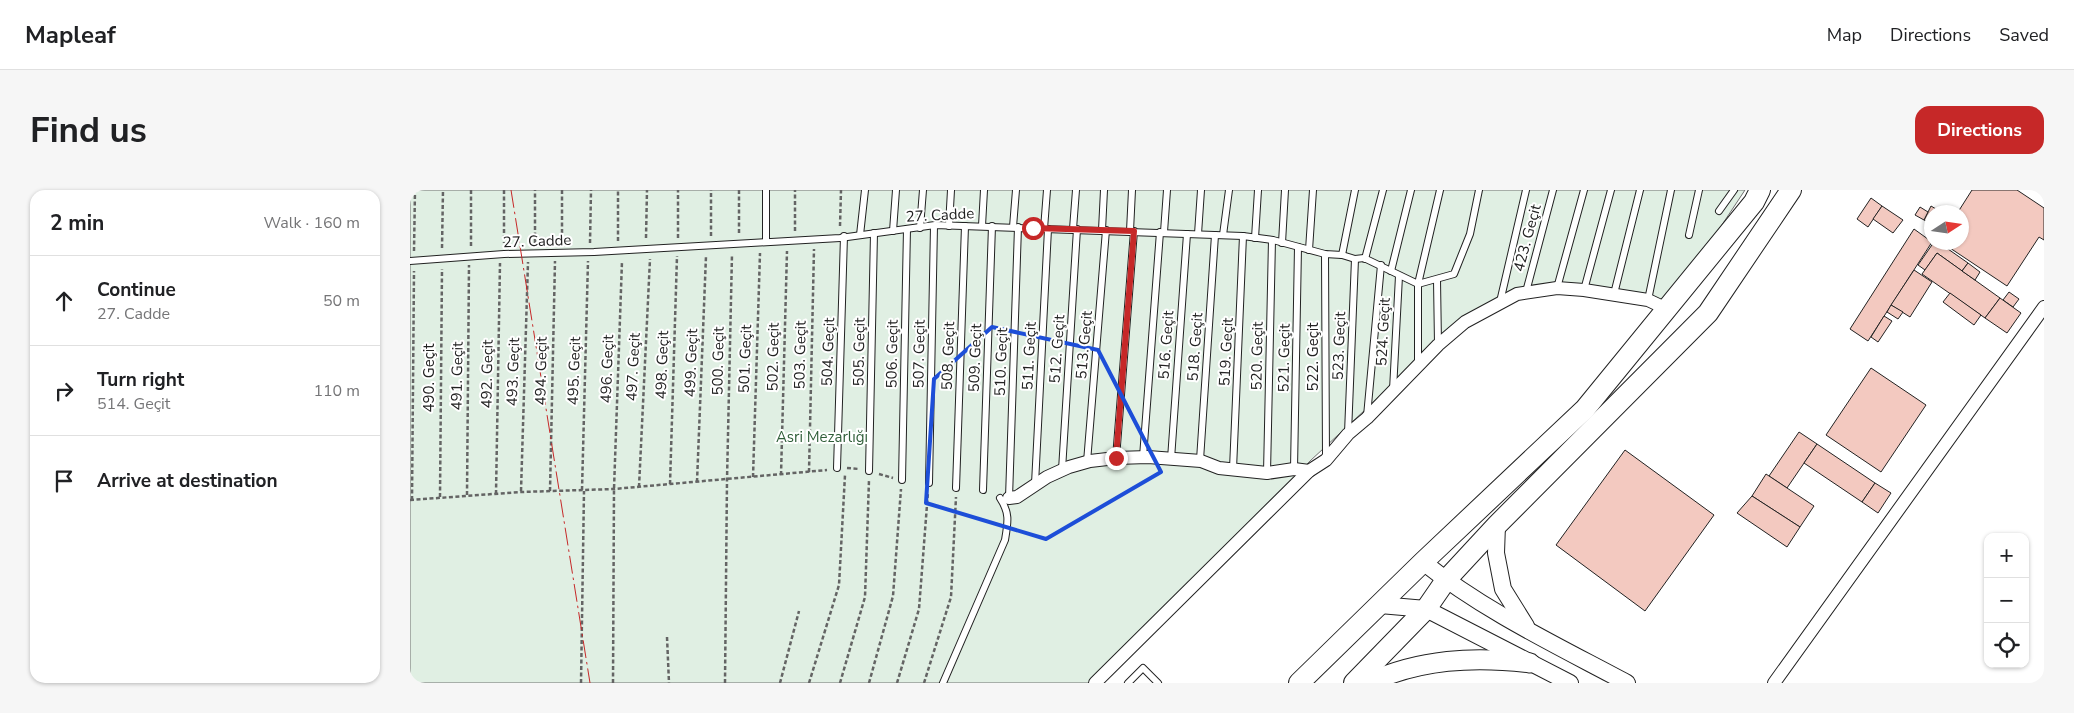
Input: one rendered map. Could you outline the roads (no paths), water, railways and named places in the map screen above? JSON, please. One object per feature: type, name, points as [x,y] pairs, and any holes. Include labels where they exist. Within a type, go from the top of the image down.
[{"type":"main road","points":[[1299,683],[1423,562],[1585,409],[1754,202],[1760,190]]},
{"type":"main road","points":[[1354,683],[1426,609],[1446,580],[1497,525],[1708,313],[1791,190]]},
{"type":"main road","points":[[1368,683],[1394,671],[1454,659],[1496,659],[1530,663]]},
{"type":"street","points":[[1095,683],[1308,472],[1326,460],[1348,434],[1367,418],[1418,364],[1465,322],[1500,302],[1526,292],[1557,288],[1584,290],[1648,300],[1667,309]]},
{"type":"street","points":[[1774,683],[2044,307]]},
{"type":"street","points":[[1004,498],[1017,497],[1062,470],[1087,462],[1116,458],[1143,457],[1200,460],[1219,468],[1267,473],[1294,469],[1308,472]]},
{"type":"street","points":[[1497,525],[1496,553],[1503,589],[1528,630]]},
{"type":"street","points":[[1423,562],[1446,580],[1528,630],[1627,683]]},
{"type":"street","points":[[1380,605],[1426,609],[1570,683]]},
{"type":"lane","points":[[763,241],[766,190]]},
{"type":"lane","points":[[860,235],[865,190]]},
{"type":"lane","points":[[893,231],[896,190]]},
{"type":"lane","points":[[920,228],[923,190]]},
{"type":"lane","points":[[949,226],[951,190]]},
{"type":"lane","points":[[982,226],[984,190]]},
{"type":"lane","name":"510. Geçit","points":[[1004,498],[1016,190]]},
{"type":"lane","name":"511. Geçit","points":[[1035,485],[1047,190]]},
{"type":"lane","name":"512. Geçit","points":[[1062,470],[1076,190]]},
{"type":"lane","name":"513. Geçit","points":[[1087,462],[1104,230],[1104,190]]},
{"type":"lane","points":[[1116,458],[1132,231],[1132,190]]},
{"type":"lane","points":[[1143,457],[1167,190]]},
{"type":"lane","points":[[1198,234],[1201,190]]},
{"type":"lane","name":"518. Geçit","points":[[1200,460],[1219,235],[1229,190]]},
{"type":"lane","points":[[1255,238],[1258,190]]},
{"type":"lane","points":[[1282,243],[1285,190]]},
{"type":"lane","points":[[1309,250],[1313,190]]},
{"type":"lane","points":[[1342,255],[1354,190]]},
{"type":"lane","points":[[1365,259],[1383,190]]},
{"type":"lane","points":[[1390,271],[1411,190]]},
{"type":"lane","points":[[1418,364],[1418,284],[1440,190]]},
{"type":"lane","points":[[1418,284],[1454,274],[1470,234],[1479,190]]},
{"type":"lane","points":[[1500,302],[1526,190]]},
{"type":"lane","name":"423. Geçit","points":[[1526,292],[1553,190]]},
{"type":"lane","points":[[1557,288],[1584,190]]},
{"type":"lane","points":[[1584,290],[1611,190]]},
{"type":"lane","points":[[1614,294],[1640,190]]},
{"type":"lane","points":[[1648,300],[1671,190]]},
{"type":"lane","points":[[1689,235],[1699,190]]},
{"type":"lane","points":[[1719,211],[1734,190]]},
{"type":"lane","name":"27. Cadde","points":[[412,260],[842,237],[934,226],[992,226],[1244,236],[1272,240],[1325,254],[1342,255],[1355,260],[1365,259],[1418,284]]},
{"type":"lane","name":"507. Geçit","points":[[929,483],[934,226]]},
{"type":"lane","name":"508. Geçit","points":[[956,488],[965,226]]},
{"type":"lane","name":"509. Geçit","points":[[983,490],[992,226]]},
{"type":"lane","name":"506. Geçit","points":[[902,480],[907,229]]},
{"type":"lane","name":"505. Geçit","points":[[869,471],[874,233]]},
{"type":"lane","name":"516. Geçit","points":[[1170,459],[1186,234]]},
{"type":"lane","name":"519. Geçit","points":[[1233,469],[1244,236]]},
{"type":"lane","name":"504. Geçit","points":[[837,468],[842,237]]},
{"type":"lane","name":"520. Geçit","points":[[1267,473],[1272,240]]},
{"type":"lane","name":"521. Geçit","points":[[1294,469],[1298,247]]},
{"type":"lane","name":"522. Geçit","points":[[1325,254],[1326,460]]},
{"type":"lane","name":"523. Geçit","points":[[1348,434],[1355,260]]},
{"type":"lane","points":[[1367,418],[1381,265]]},
{"type":"lane","name":"524. Geçit","points":[[1392,390],[1399,276]]},
{"type":"lane","points":[[1437,280],[1438,345]]},
{"type":"lane","points":[[943,683],[1005,540],[1009,517],[1004,498]]},
{"type":"lane","points":[[1128,683],[1143,668],[1158,683]]},
{"type":"park label","name":"Asri Mezarlığı","points":[[822,437]]}]
